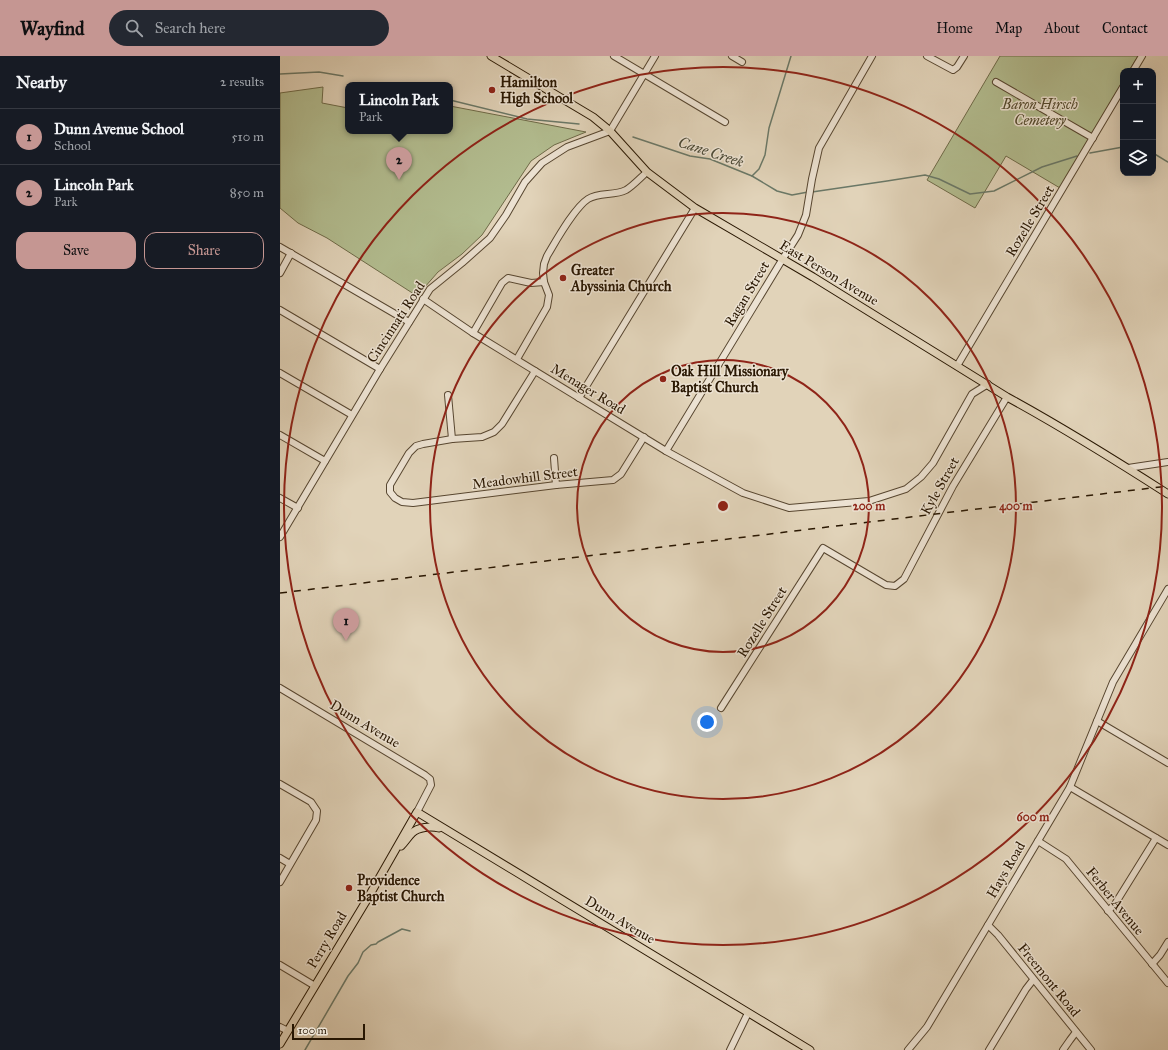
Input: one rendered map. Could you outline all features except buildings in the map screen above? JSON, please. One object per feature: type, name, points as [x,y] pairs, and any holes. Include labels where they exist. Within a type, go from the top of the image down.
[{"type":"main road","name":"East Person Avenue","points":[[492,56],[594,117],[610,131],[647,172],[695,208],[812,277],[1007,397],[1035,412],[1128,468],[1168,494]]},
{"type":"main road","name":"Dunn Avenue","points":[[417,812],[810,1050]]},
{"type":"main road","name":"Perry Road","points":[[280,1044],[417,812]]},
{"type":"main road","points":[[391,858],[412,833],[420,828],[443,828]]},
{"type":"street","points":[[614,56],[725,122]]},
{"type":"street","points":[[610,131],[655,56]]},
{"type":"street","points":[[732,56],[742,62]]},
{"type":"street","name":"Ragan Street","points":[[666,451],[798,235],[806,215],[812,177],[819,148],[872,56]]},
{"type":"street","points":[[927,56],[953,70],[957,67],[964,56]]},
{"type":"street","points":[[1135,68],[1142,56]]},
{"type":"street","points":[[996,82],[1093,138]]},
{"type":"street","name":"Rozelle Street","points":[[957,366],[1120,92]]},
{"type":"street","name":"Cincinnati Road","points":[[280,537],[352,415],[430,289],[490,238],[506,215],[525,182],[542,163],[567,148],[610,131]]},
{"type":"street","points":[[517,359],[547,307],[548,295],[544,282],[544,264],[547,256],[578,206],[597,195],[626,190],[647,172]]},
{"type":"street","points":[[579,398],[695,208]]},
{"type":"street","points":[[280,246],[409,322]]},
{"type":"street","points":[[280,273],[291,253]]},
{"type":"street","points":[[473,333],[502,283],[508,278],[531,282],[544,282]]},
{"type":"street","name":"Menager Road","points":[[423,299],[473,333],[666,451],[743,494],[789,508],[869,501],[906,489],[921,477],[933,463],[972,394],[988,384]]},
{"type":"street","points":[[280,310],[380,369]]},
{"type":"street","points":[[448,395],[452,439],[482,437],[494,432],[502,424],[535,371]]},
{"type":"street","points":[[280,373],[352,415]]},
{"type":"street","name":"Kyle Street","points":[[823,548],[886,586],[895,586],[904,579],[953,486],[1007,397]]},
{"type":"street","points":[[280,435],[325,461]]},
{"type":"street","name":"Meadowhill Street","points":[[452,439],[416,446],[409,453],[390,485],[390,492],[395,498],[402,502],[413,503],[556,485],[613,480],[622,474],[644,437]]},
{"type":"street","points":[[554,458],[556,485]]},
{"type":"street","points":[[1128,468],[1168,462]]},
{"type":"street","points":[[280,498],[298,508]]},
{"type":"street","name":"Rozelle Street","points":[[721,708],[823,548]]},
{"type":"street","name":"Hays Road","points":[[908,1050],[927,1027],[1070,787],[1113,682],[1168,590]]},
{"type":"street","name":"Dunn Avenue","points":[[280,688],[425,775],[430,779],[431,786]]},
{"type":"street","points":[[1097,721],[1168,763]]},
{"type":"street","points":[[280,784],[311,802],[317,811],[316,820],[280,882]]},
{"type":"street","name":"Perry Road","points":[[417,812],[431,786]]},
{"type":"street","points":[[1070,787],[1168,845]]},
{"type":"street","points":[[1108,911],[1115,904],[1156,838]]},
{"type":"street","name":"Ferber Avenue","points":[[1038,841],[1066,859],[1168,983]]},
{"type":"street","points":[[280,858],[290,864]]},
{"type":"street","name":"Freemont Road","points":[[988,925],[1091,1050]]},
{"type":"street","points":[[1152,964],[1168,942]]},
{"type":"street","points":[[280,965],[315,986]]},
{"type":"street","points":[[989,1050],[1026,989],[1034,980]]},
{"type":"street","points":[[730,1050],[748,1012]]},
{"type":"street","points":[[280,1027],[288,1031]]},
{"type":"street","points":[[1063,1050],[1076,1032]]},
{"type":"green space","name":"Baron Hirsch Cemetery","points":[[1000,56],[1138,56],[1131,68],[1120,68],[1120,86],[1060,188],[1006,156],[975,208],[927,180]]},
{"type":"green space","points":[[323,87],[322,103],[345,107],[345,134],[453,134],[453,107],[586,132],[554,145],[531,161],[482,235],[462,254],[438,272],[417,296],[327,238],[298,223],[280,208],[280,93]]},
{"type":"waterway","name":"Cane Creek","points":[[633,137],[690,156],[710,159],[752,176],[759,169],[765,155],[769,128],[791,56]]},
{"type":"waterway","name":"Cane Creek","points":[[280,74],[319,72],[343,76]]},
{"type":"waterway","name":"Cane Creek","points":[[453,101],[527,119],[579,124]]},
{"type":"waterway","points":[[1090,153],[1120,148]]},
{"type":"waterway","points":[[1156,155],[1168,162]]},
{"type":"waterway","points":[[812,192],[925,175],[939,179],[970,194],[994,191],[1042,167],[1077,156]]},
{"type":"waterway","points":[[752,176],[777,191],[792,195],[808,192]]},
{"type":"waterway","points":[[305,1050],[348,976],[358,963],[363,952],[371,945],[376,944],[402,929],[410,931]]},
{"type":"railway","points":[[280,593],[1168,486]]},
{"type":"place","name":"Hamilton High School","points":[[492,90]]},
{"type":"place","name":"Lincoln Park","points":[[399,180]]},
{"type":"place","name":"Greater Abyssinia Church","points":[[563,278]]},
{"type":"place","name":"Oak Hill Missionary Baptist Church","points":[[663,379]]},
{"type":"place","name":"Dunn Avenue School","points":[[346,641]]},
{"type":"place","name":"Providence Baptist Church","points":[[349,888]]}]
